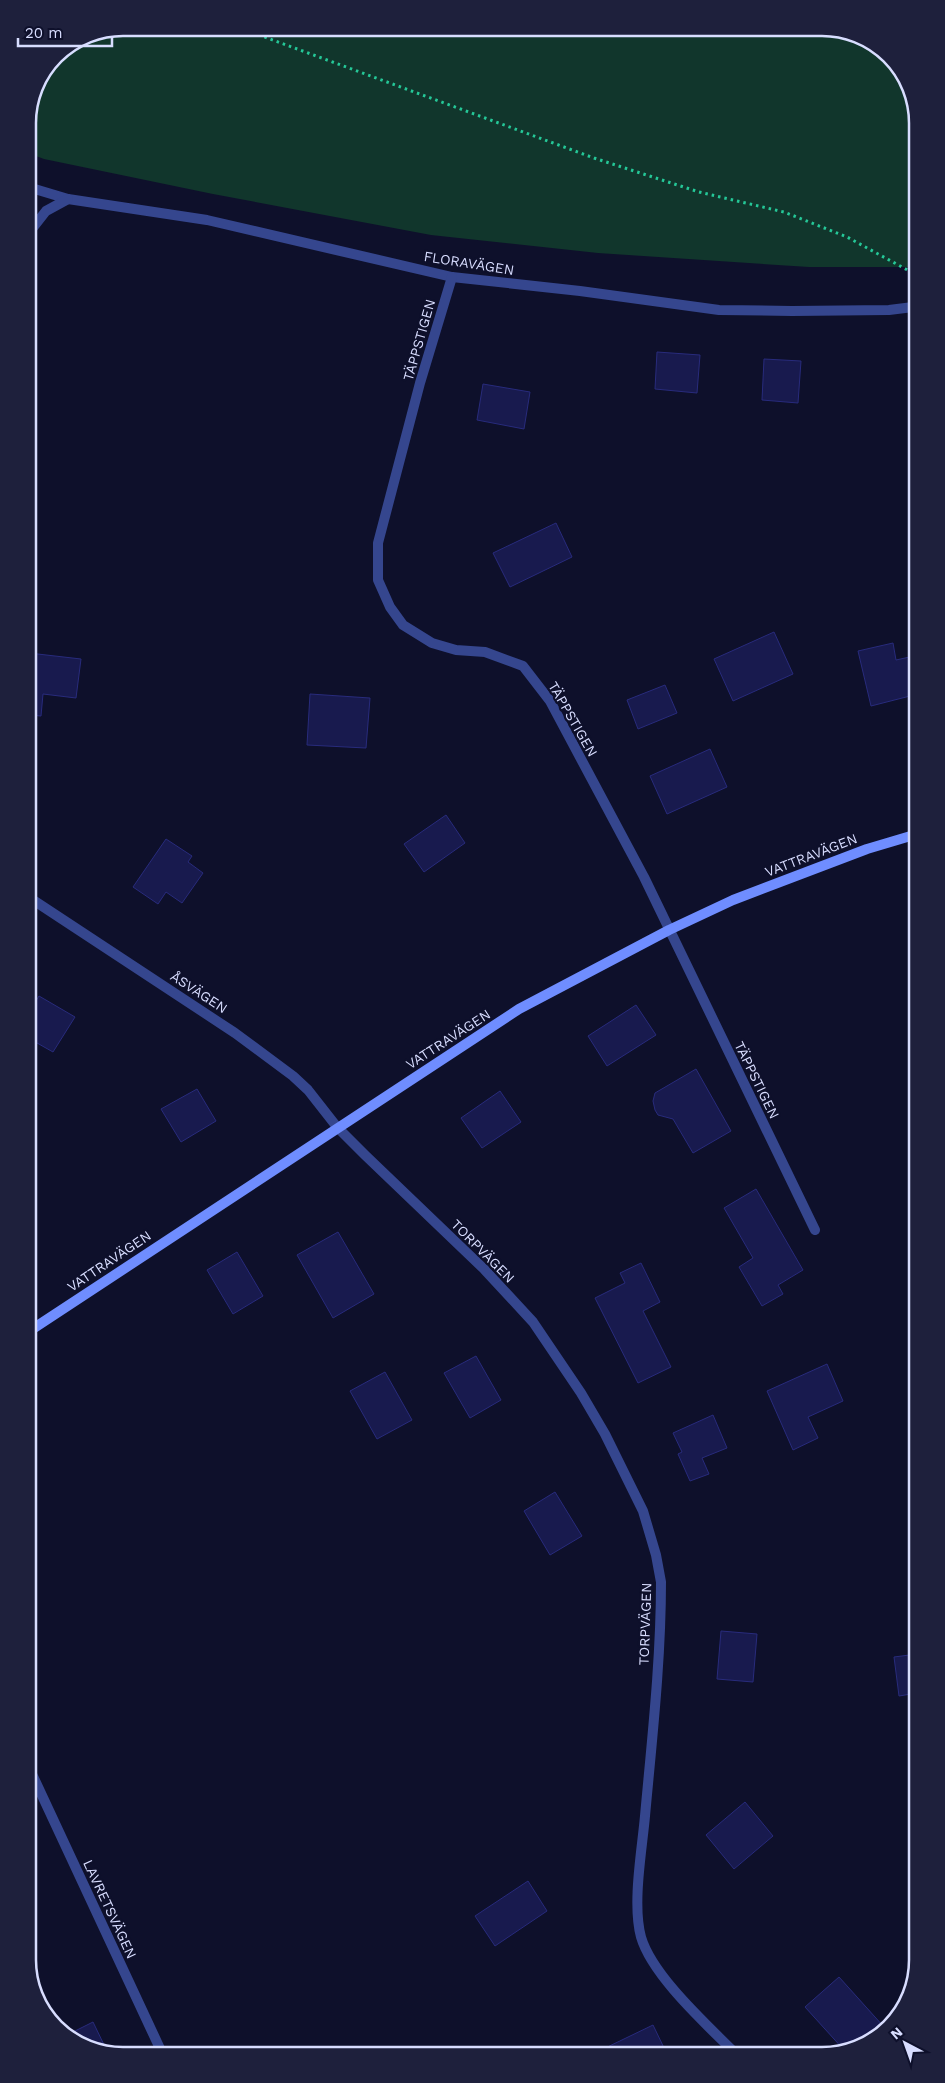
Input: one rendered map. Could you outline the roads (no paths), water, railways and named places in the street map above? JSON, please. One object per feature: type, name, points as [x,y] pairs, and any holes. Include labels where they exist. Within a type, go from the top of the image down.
[{"type":"street","name":"FLORAVÄGEN","points":[[36,189],[68,199],[208,220],[452,277],[580,291],[719,310],[792,312],[889,310],[909,308]]},
{"type":"street","points":[[36,224],[46,211],[68,199]]},
{"type":"street","name":"TÄPPSTIGEN","points":[[452,277],[420,383],[378,543],[378,580],[390,607],[403,625],[432,643],[456,650],[485,652],[523,666],[550,701],[644,877],[815,1230]]},
{"type":"street","name":"VATTRAVÄGEN","points":[[36,1327],[519,1009],[669,930],[732,900],[867,849],[909,836]]},
{"type":"street","name":"ÅSVÄGEN","points":[[36,902],[235,1032],[286,1070],[308,1090],[337,1127]]},
{"type":"street","name":"TORPVÄGEN","points":[[337,1127],[484,1269],[532,1322],[596,1418],[618,1457],[643,1511],[656,1555],[661,1582],[661,1607],[638,1921],[642,1938],[664,1978],[729,2047]]},
{"type":"street","name":"LAVRETSVÄGEN","points":[[36,1783],[159,2047]]}]
